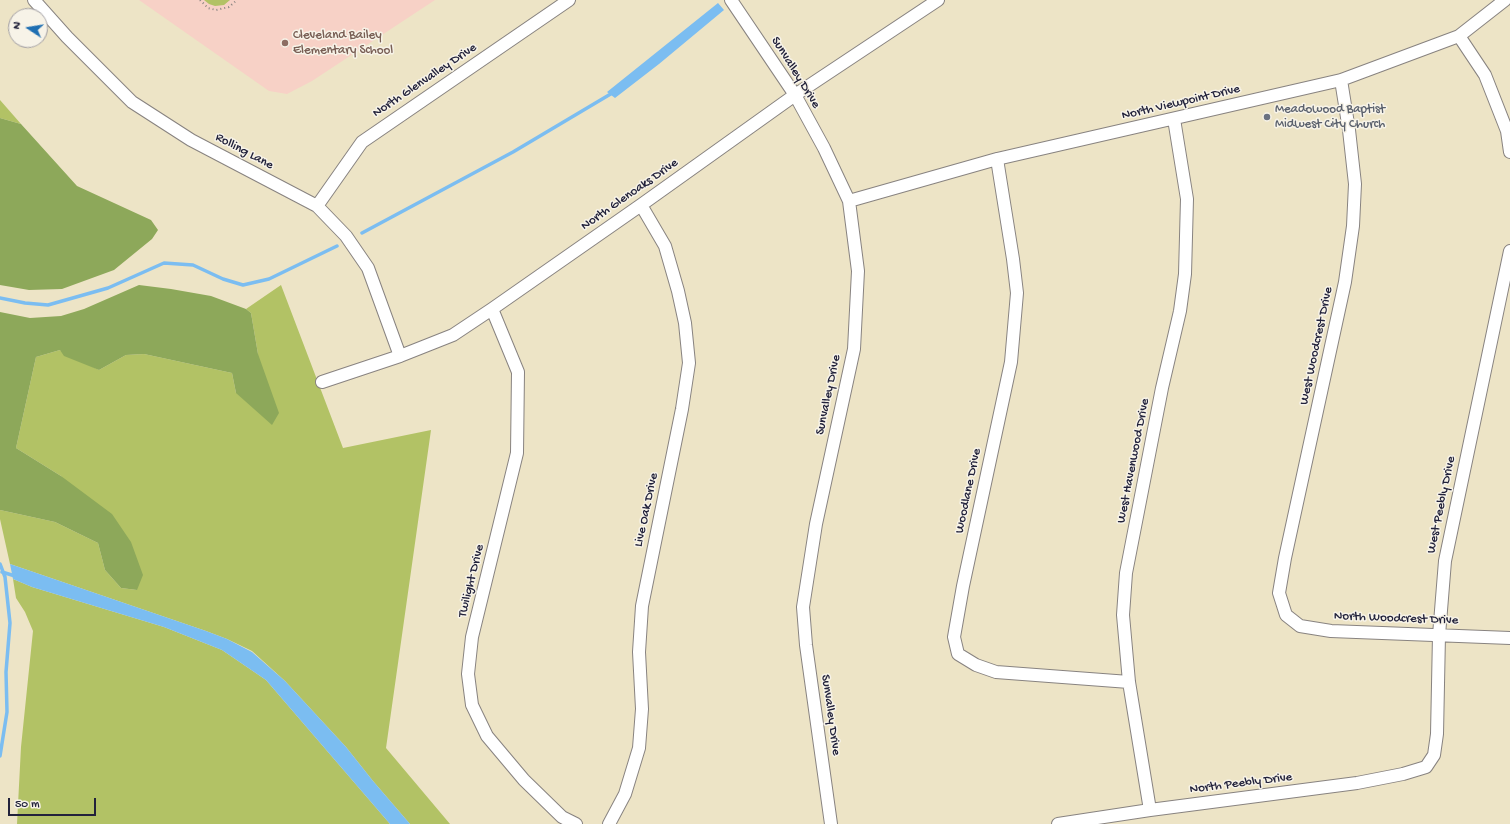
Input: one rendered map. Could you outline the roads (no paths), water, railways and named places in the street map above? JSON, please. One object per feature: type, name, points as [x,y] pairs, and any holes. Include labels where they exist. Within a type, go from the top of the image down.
[{"type":"street","name":"Rolling Lane","points":[[34,0],[67,37],[132,102],[191,140],[317,206],[346,236],[368,268],[400,356]]},
{"type":"street","name":"North Glenvalley Drive","points":[[317,206],[362,142],[569,0]]},
{"type":"street","name":"Sunvalley Drive","points":[[731,0],[795,95],[824,148],[849,201],[858,271],[854,349],[816,524],[803,607],[806,645],[831,824]]},
{"type":"street","name":"North Glenoaks Drive","points":[[322,382],[400,356],[453,335],[641,205],[795,95],[938,0]]},
{"type":"street","name":"North Viewpoint Drive","points":[[849,201],[997,159],[1341,80],[1459,36],[1505,0]]},
{"type":"street","points":[[1459,36],[1485,75],[1507,131],[1510,152]]},
{"type":"street","name":"West Woodcrest Drive","points":[[1286,615],[1279,593],[1285,558],[1345,282],[1353,226],[1355,184],[1349,130],[1341,80]]},
{"type":"street","name":"West Havenwood Drive","points":[[1150,810],[1129,682],[1123,615],[1126,573],[1162,388],[1180,311],[1185,274],[1187,199],[1174,119]]},
{"type":"street","name":"Woodlane Drive","points":[[997,159],[1017,293],[1011,362],[954,637],[958,654],[976,665],[996,672],[1129,682]]},
{"type":"street","name":"Live Oak Drive","points":[[609,824],[625,794],[639,748],[642,709],[639,652],[642,606],[682,409],[689,363],[685,323],[678,291],[665,246],[641,205]]},
{"type":"street","name":"West Peebly Drive","points":[[1426,766],[1434,755],[1437,734],[1439,635],[1445,561],[1510,250]]},
{"type":"street","name":"Twilight Drive","points":[[492,309],[518,372],[517,453],[472,637],[468,674],[472,705],[487,736],[524,780],[562,817],[576,824]]},
{"type":"street","name":"North Woodcrest Drive","points":[[1286,615],[1300,626],[1331,631],[1510,638]]},
{"type":"street","name":"North Peebly Drive","points":[[1058,824],[1150,810],[1357,783],[1403,774],[1426,766]]},
{"type":"water","points":[[718,3],[724,10],[659,64],[615,98],[607,92]]},
{"type":"water","points":[[10,564],[206,631],[227,639],[252,652],[285,681],[346,747],[410,824],[390,824],[266,680],[222,650],[164,627],[32,587],[13,579]]},
{"type":"waterway","points":[[362,233],[513,152],[614,92]]},
{"type":"waterway","points":[[0,298],[25,303],[48,305],[108,288],[164,263],[193,265],[223,279],[243,285],[269,279],[337,246]]},
{"type":"waterway","points":[[0,564],[5,577],[10,623],[6,672],[7,712],[0,756]]},
{"type":"waterway","points":[[2,572],[15,576]]},
{"type":"place","name":"Cleveland Bailey Elementary School","points":[[285,43]]},
{"type":"place","name":"Meadowood Baptist Midwest City Church","points":[[1267,117]]}]
